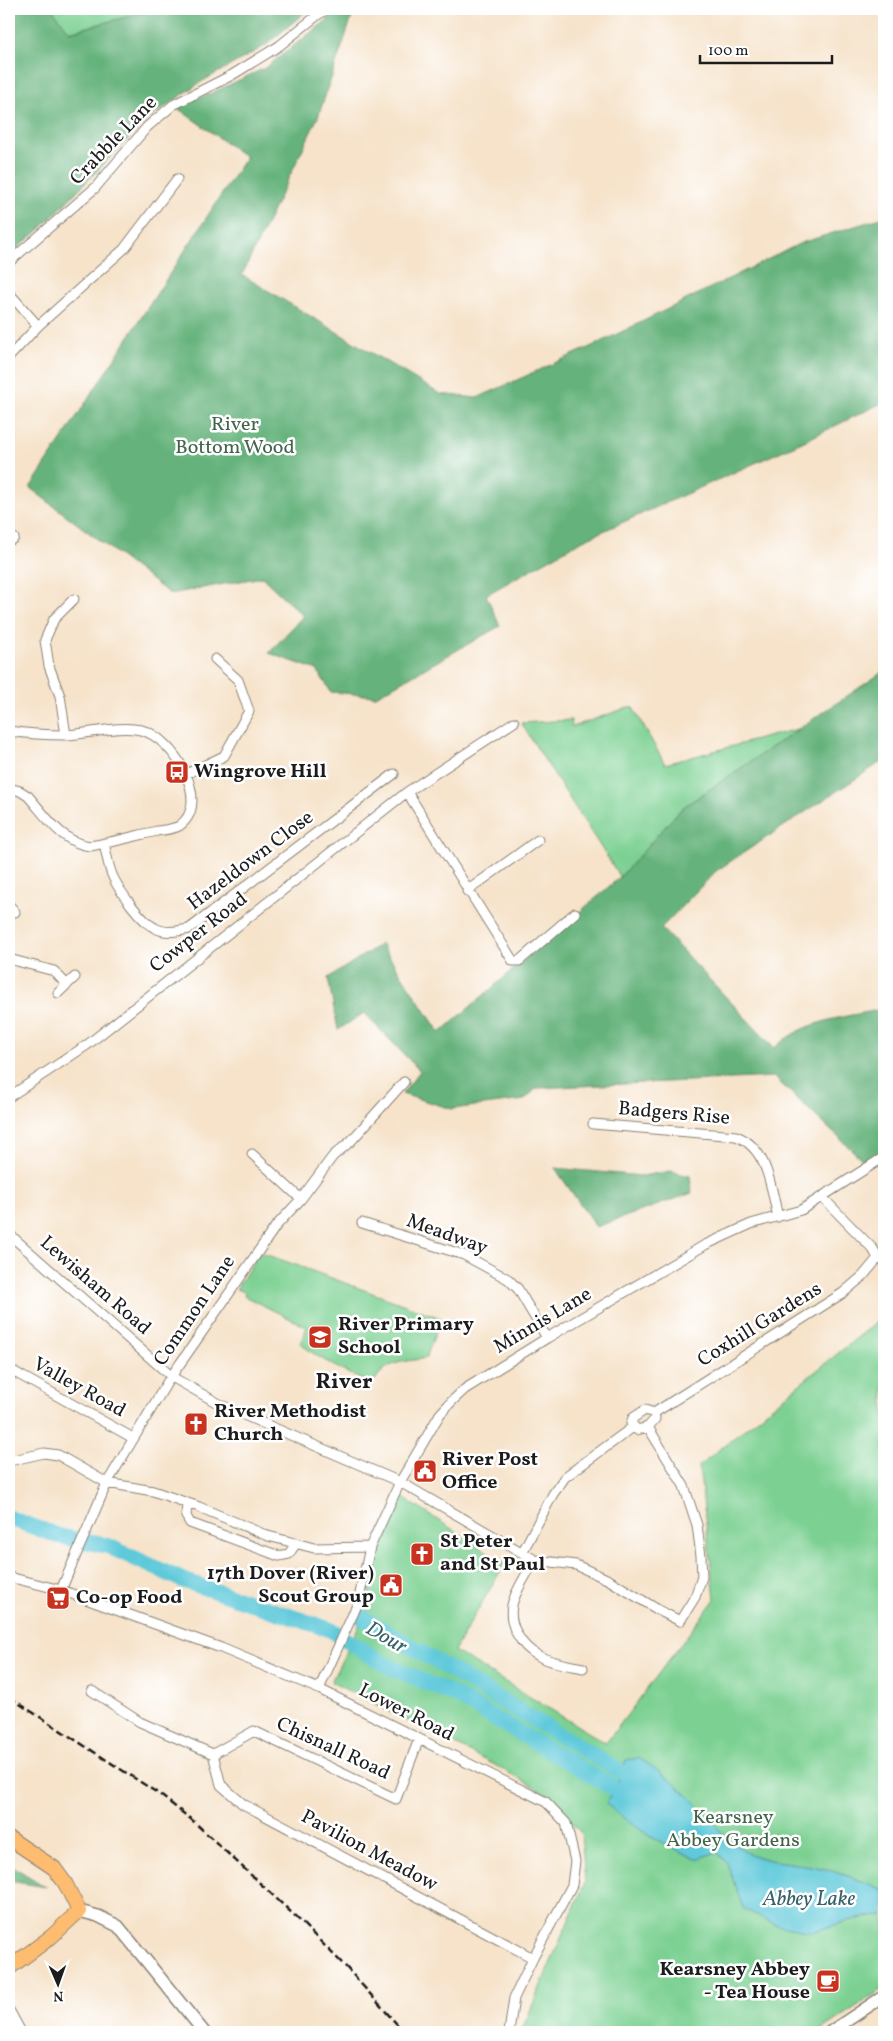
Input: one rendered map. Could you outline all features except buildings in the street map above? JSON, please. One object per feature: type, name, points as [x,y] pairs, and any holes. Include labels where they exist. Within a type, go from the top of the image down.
[{"type":"main road","points":[[9,1838],[54,1868],[65,1883],[78,1911],[51,1938],[9,1968]]},
{"type":"street","name":"Crabble Lane","points":[[9,262],[95,188],[147,127],[173,105],[232,75],[272,51],[328,9]]},
{"type":"street","points":[[9,357],[38,326],[124,248],[176,179]]},
{"type":"street","points":[[9,293],[38,326]]},
{"type":"street","points":[[66,735],[60,696],[49,666],[45,640],[54,619],[74,599]]},
{"type":"street","points":[[186,774],[224,756],[249,711],[238,680],[215,659]]},
{"type":"street","name":"Cowper Road","points":[[9,1097],[87,1045],[407,792],[514,722]]},
{"type":"street","points":[[9,731],[66,735],[129,728],[144,730],[159,740],[175,755],[186,774],[193,796],[191,814],[178,826],[90,846],[72,842],[65,837],[28,796],[20,791],[9,788]]},
{"type":"street","name":"Hazeldown Close","points":[[104,844],[113,878],[133,907],[147,922],[156,929],[172,932],[189,929],[394,774]]},
{"type":"street","points":[[407,792],[510,959],[516,962],[520,961],[575,913]]},
{"type":"street","points":[[467,891],[538,840]]},
{"type":"street","points":[[9,959],[54,971],[67,985]]},
{"type":"street","points":[[58,993],[76,977]]},
{"type":"street","name":"Common Lane","points":[[61,1590],[90,1519],[132,1438],[228,1297],[252,1258],[276,1226],[301,1200],[333,1156],[350,1141],[404,1082]]},
{"type":"street","name":"Badgers Rise","points":[[593,1124],[603,1129],[736,1136],[744,1139],[757,1150],[762,1158],[778,1217]]},
{"type":"street","points":[[252,1154],[301,1200]]},
{"type":"street","name":"Minnis Lane","points":[[319,1689],[358,1603],[370,1547],[400,1482],[440,1414],[452,1401],[465,1389],[547,1338],[705,1245],[751,1224],[801,1210],[884,1157]]},
{"type":"street","name":"Coxhill Gardens","points":[[522,1552],[553,1494],[565,1477],[633,1427],[631,1423],[633,1418],[645,1410],[654,1413],[843,1293],[881,1260],[873,1249],[822,1197]]},
{"type":"street","name":"Meadway","points":[[362,1224],[464,1256],[508,1279],[518,1289],[547,1338]]},
{"type":"street","name":"Lewisham Road","points":[[9,1234],[172,1378],[223,1406],[400,1482],[535,1560]]},
{"type":"street","name":"Valley Road","points":[[9,1369],[132,1438]]},
{"type":"street","points":[[633,1427],[641,1430],[648,1428],[655,1419],[654,1413]]},
{"type":"street","points":[[583,1668],[540,1657],[525,1646],[516,1634],[512,1618],[512,1606],[516,1594],[535,1560],[576,1565],[609,1580],[680,1621],[695,1596],[702,1577],[697,1525],[684,1486],[648,1428]]},
{"type":"street","points":[[9,1461],[44,1453],[58,1455],[107,1483],[153,1491],[199,1507],[268,1536],[314,1548],[370,1547]]},
{"type":"street","points":[[187,1504],[186,1516],[190,1523],[279,1556],[289,1554],[296,1543]]},
{"type":"street","name":"Lower Road","points":[[9,1577],[61,1590],[221,1648],[319,1689],[546,1802],[566,1823],[575,1861],[572,1885],[514,1998],[509,2032]]},
{"type":"street","points":[[92,1691],[140,1722],[213,1754]]},
{"type":"street","name":"Chisnall Road","points":[[213,1754],[254,1731],[396,1799],[419,1739]]},
{"type":"street","name":"Pavilion Meadow","points":[[213,1754],[221,1785],[243,1804],[533,1958]]},
{"type":"street","points":[[78,1911],[98,1916],[118,1926],[204,2032]]},
{"type":"street","points":[[830,2032],[884,1996]]},
{"type":"street","points":[[9,2010],[21,2032]]},
{"type":"green space","points":[[9,9],[52,9],[70,32],[156,9],[309,9],[265,46],[201,82],[149,118],[38,231],[9,255]]},
{"type":"green space","points":[[52,9],[156,9],[69,32]]},
{"type":"green space","name":"River Bottom Wood","points":[[347,9],[362,9],[353,14],[318,117],[242,275],[440,394],[477,398],[599,343],[801,243],[884,217],[884,402],[802,442],[581,541],[486,595],[500,626],[376,696],[331,692],[317,670],[269,653],[303,616],[262,577],[170,594],[30,488],[246,157],[173,105],[205,96],[265,68],[327,20]]},
{"type":"green space","points":[[884,671],[884,760],[716,871],[661,928],[774,1048],[799,1031],[812,1025],[840,1017],[884,1009],[884,1157],[869,1166],[774,1077],[537,1088],[524,1100],[452,1109],[402,1094],[420,1071],[364,1013],[338,1030],[328,978],[381,944],[440,1033],[620,877],[682,808]]},
{"type":"green space","points":[[632,706],[665,764],[801,728],[682,808],[620,877],[521,723],[571,720],[572,727]]},
{"type":"green space","points":[[555,1168],[642,1176],[670,1171],[690,1176],[692,1193],[596,1227]]},
{"type":"green space","points":[[260,1252],[441,1318],[426,1358],[401,1362],[388,1367],[377,1377],[372,1385],[322,1359],[301,1342],[307,1327],[244,1296],[245,1292],[236,1289]]},
{"type":"green space","name":"Kearsney Abbey Gardens","points":[[884,1316],[884,1988],[818,2032],[521,2032],[585,1882],[581,1833],[550,1796],[493,1764],[331,1682],[370,1603],[370,1567],[402,1497],[505,1563],[454,1651],[606,1743],[715,1599],[699,1466]]},
{"type":"green space","points":[[9,1864],[46,1887],[9,1881]]},
{"type":"water","name":"Abbey Lake","points":[[639,1758],[677,1786],[726,1836],[745,1851],[761,1858],[833,1871],[884,1890],[884,1917],[877,1915],[848,1921],[812,1932],[779,1926],[743,1908],[727,1863],[717,1852],[696,1859],[649,1836],[606,1804],[615,1789],[626,1760]]},
{"type":"waterway","name":"Dour","points":[[9,1518],[59,1536],[108,1546],[182,1580],[331,1630],[386,1665],[453,1694],[615,1789]]},
{"type":"waterway","name":"Dour","points":[[360,1616],[623,1773]]},
{"type":"railway","points":[[9,1697],[159,1794],[192,1820],[293,1914],[346,1967],[404,2032]]},
{"type":"place","name":"Wingrove Hill","points":[[177,772]]},
{"type":"place","name":"River Primary School","points":[[320,1337]]},
{"type":"place","name":"River Methodist Church","points":[[196,1424]]},
{"type":"place","name":"River Post Office","points":[[425,1471]]},
{"type":"place","name":"St Peter and St Paul","points":[[422,1554]]},
{"type":"place","name":"17th Dover (River) Scout Group","points":[[391,1585]]},
{"type":"place","name":"Co-op Food","points":[[58,1598]]},
{"type":"place","name":"Kearsney Abbey - Tea House","points":[[828,1981]]},
{"type":"district","name":"River","points":[[344,1382]]}]
